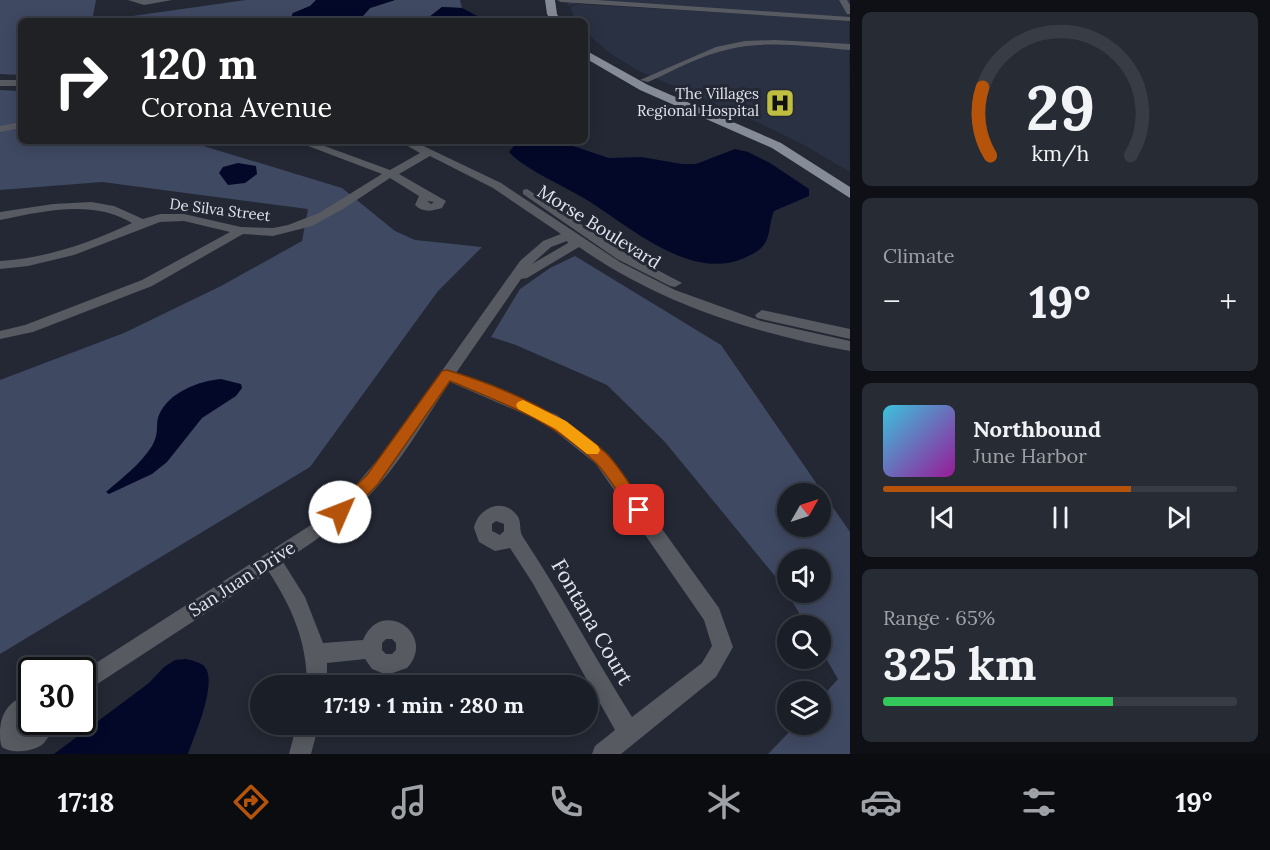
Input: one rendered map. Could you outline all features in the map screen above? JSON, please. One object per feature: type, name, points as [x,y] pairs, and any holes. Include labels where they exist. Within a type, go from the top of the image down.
[{"type":"main road","points":[[550,0],[554,18]]},
{"type":"main road","points":[[555,0],[561,0],[566,18]]},
{"type":"main road","points":[[588,44],[640,82]]},
{"type":"main road","points":[[588,55],[640,82],[812,161],[850,182]]},
{"type":"main road","points":[[812,161],[850,195]]},
{"type":"street","points":[[132,0],[144,3],[168,0]]},
{"type":"street","points":[[561,0],[850,19]]},
{"type":"street","points":[[843,0],[850,12]]},
{"type":"street","points":[[640,82],[705,53],[733,46],[767,42],[850,47]]},
{"type":"street","points":[[0,83],[18,83]]},
{"type":"street","points":[[0,129],[18,126]]},
{"type":"street","points":[[308,144],[389,174],[418,188],[428,197]]},
{"type":"street","name":"De Silva Street","points":[[0,266],[69,252],[162,217],[189,219],[242,230],[268,232],[310,223],[389,174],[425,155],[429,146]]},
{"type":"street","name":"Morse Boulevard","points":[[429,146],[579,235],[615,265],[691,301],[763,326],[831,336],[850,334]]},
{"type":"street","points":[[0,216],[75,205],[112,210],[141,223]]},
{"type":"street","points":[[1,334],[28,329],[147,283],[242,230]]},
{"type":"street","name":"San Juan Drive","points":[[96,675],[320,528],[340,512],[373,480],[447,375],[459,354],[513,282],[540,263],[574,245],[579,235]]},
{"type":"street","name":"Morse Boulevard","points":[[831,336],[850,346]]},
{"type":"street","points":[[447,375],[551,418],[602,459],[712,615],[723,647],[709,670],[603,754]]},
{"type":"street","name":"Fontana Court","points":[[512,536],[539,576],[591,672],[629,733]]},
{"type":"street","points":[[271,559],[306,617],[313,634],[317,675]]},
{"type":"street","points":[[316,654],[371,649]]},
{"type":"street","points":[[18,708],[8,718],[3,732],[5,738],[14,744],[26,742],[36,735]]},
{"type":"street","points":[[300,754],[305,735]]},
{"type":"shaded area","points":[[0,0],[96,0],[93,18],[18,18],[18,75],[0,74]]},
{"type":"shaded area","points":[[246,0],[316,0],[310,6],[292,14],[292,18],[118,18]]},
{"type":"shaded area","points":[[316,0],[395,0],[370,8],[363,16],[357,18],[290,18],[293,13],[310,6]]},
{"type":"shaded area","points":[[395,0],[460,0],[462,8],[442,7],[428,18],[357,18],[363,16],[370,8]]},
{"type":"shaded area","points":[[569,0],[850,0],[850,20],[578,3],[568,6]]},
{"type":"shaded area","name":"The Villages Regional Hospital","points":[[578,4],[849,20],[850,172],[804,145],[759,123],[637,70],[611,54],[588,35],[588,18],[575,18],[570,7]]},
{"type":"shaded area","points":[[442,7],[462,8],[481,18],[428,18]]},
{"type":"shaded area","points":[[0,90],[18,91],[18,144],[197,144],[342,188],[395,231],[415,240],[482,247],[438,291],[310,467],[0,654],[0,380],[124,333],[221,286],[302,241],[308,209],[102,182],[0,190]]},
{"type":"shaded area","points":[[516,144],[567,144],[609,158],[641,157],[696,164],[735,149],[748,152],[770,163],[809,189],[809,196],[774,211],[767,238],[757,252],[724,263],[703,263],[661,248],[587,200],[525,165],[509,152]]},
{"type":"shaded area","points":[[238,163],[256,166],[257,174],[245,183],[228,185],[219,173],[223,167]]},
{"type":"shaded area","points":[[575,256],[721,345],[816,483],[777,483],[777,537],[831,537],[831,504],[850,532],[850,754],[768,754],[786,735],[831,735],[831,687],[838,679],[831,667],[831,615],[800,615],[793,603],[831,603],[831,549],[777,549],[777,578],[665,442],[607,385],[516,345],[491,337],[520,289],[550,268]]},
{"type":"shaded area","points":[[221,379],[241,384],[242,388],[236,396],[202,418],[167,462],[152,474],[109,494],[106,492],[142,459],[152,446],[156,437],[159,415],[170,400],[194,385]]},
{"type":"shaded area","points":[[186,659],[197,662],[204,666],[208,673],[209,684],[204,709],[188,754],[54,754],[79,735],[96,735],[96,723],[149,683],[164,667],[175,660]]},
{"type":"slow traffic","points":[[523,405],[551,418],[592,450]]},
{"type":"place","name":"The Villages Regional Hospital","points":[[780,103]]},
{"type":"route","points":[[340,512],[373,480],[447,375],[517,403],[561,425],[602,459],[639,510]]}]
